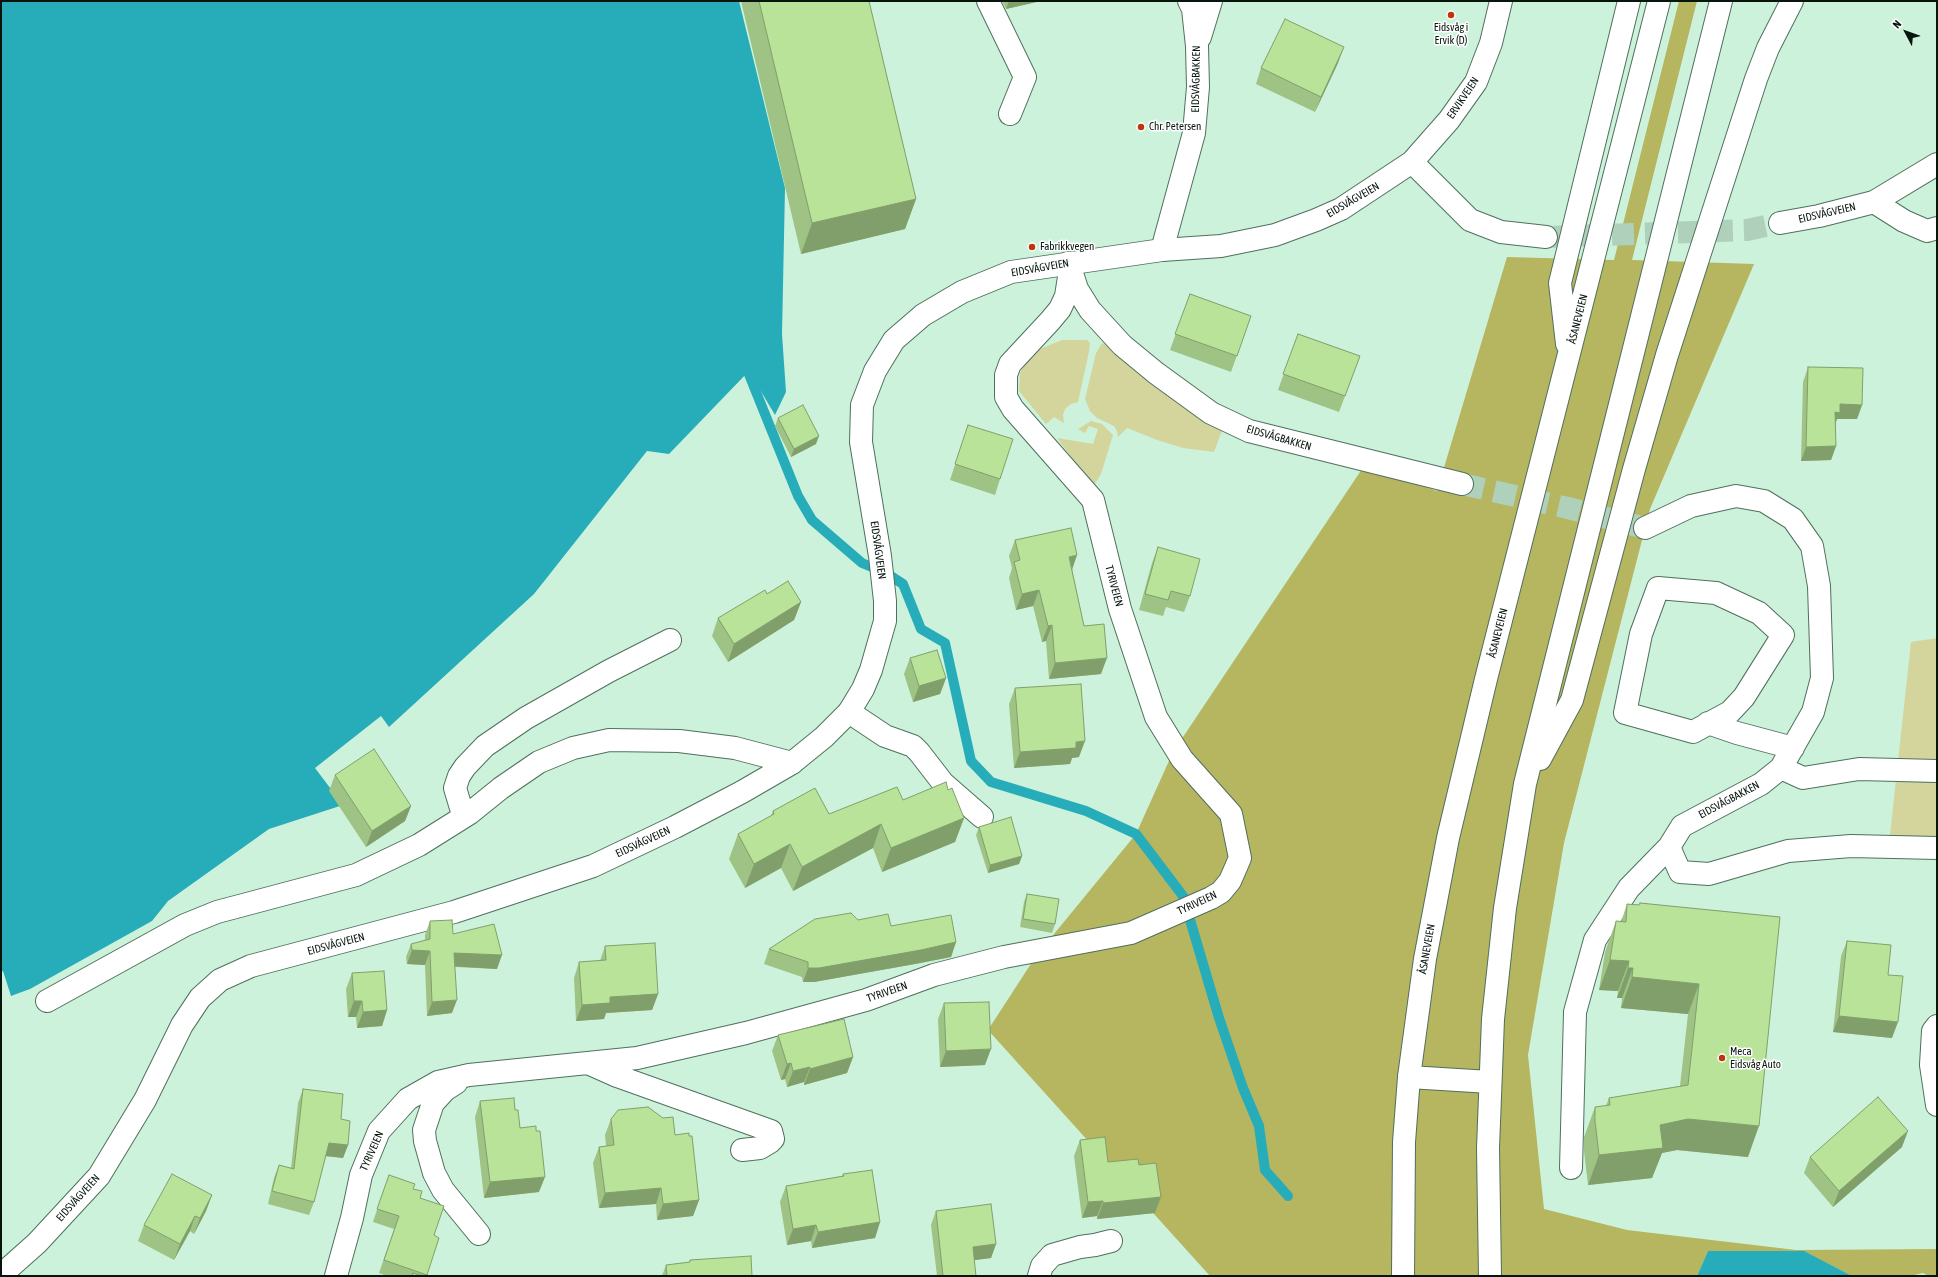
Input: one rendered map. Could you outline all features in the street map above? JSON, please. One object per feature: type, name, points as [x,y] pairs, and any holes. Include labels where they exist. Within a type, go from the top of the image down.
[{"type":"main road","points":[[988,1],[1025,77],[1010,114]]},
{"type":"main road","name":"EIDSVÅGBAKKEN","points":[[1162,250],[1194,133],[1198,87],[1197,46],[1193,9],[1189,1]]},
{"type":"main road","points":[[1197,46],[1211,1]]},
{"type":"main road","name":"ERVIKVEIEN","points":[[1412,162],[1450,120],[1476,82],[1491,43],[1501,1]]},
{"type":"main road","points":[[1568,359],[1560,283],[1629,1]]},
{"type":"main road","name":"ÅSANEVEIEN","points":[[1403,1276],[1404,1142],[1409,1077],[1425,958],[1448,838],[1486,679],[1659,1]]},
{"type":"main road","points":[[1490,1276],[1488,1148],[1493,1019],[1505,908],[1525,784],[1721,1]]},
{"type":"main road","points":[[1525,784],[1572,700],[1634,469],[1667,355],[1756,80],[1768,48],[1792,1]]},
{"type":"main road","points":[[1412,162],[1470,220],[1501,232],[1546,237]]},
{"type":"main road","name":"EIDSVÅGVEIEN","points":[[1,1275],[37,1243],[99,1176],[145,1100],[182,1025],[200,998],[220,980],[251,966],[454,912],[593,866],[675,827],[742,792],[792,763],[824,737],[849,712],[863,689],[872,670],[885,621],[884,591],[880,556],[861,442],[862,405],[875,371],[894,340],[923,315],[962,292],[1011,272],[1162,250],[1221,246],[1275,235],[1341,209],[1412,162]]},
{"type":"main road","name":"EIDSVÅGVEIEN","points":[[1780,223],[1819,216],[1874,202],[1937,164]]},
{"type":"main road","points":[[1874,202],[1904,221],[1934,231]]},
{"type":"main road","name":"EIDSVÅGBAKKEN","points":[[1068,263],[1077,290],[1090,310],[1122,345],[1156,373],[1211,413],[1249,431],[1462,484]]},
{"type":"main road","name":"TYRIVEIEN","points":[[336,1276],[352,1218],[361,1175],[379,1130],[408,1099],[438,1082],[469,1075],[637,1058],[746,1033],[866,1000],[934,976],[1004,957],[1131,933],[1207,900],[1221,892],[1230,881],[1240,858],[1231,814],[1182,759],[1156,717],[1120,609],[1093,500],[1013,409],[1006,397],[1006,375],[1010,364],[1060,309],[1066,296],[1069,277],[1068,263]]},
{"type":"main road","name":"EIDSVÅGBAKKEN","points":[[1571,1168],[1575,1012],[1595,940],[1629,888],[1669,847],[1682,826],[1761,784],[1781,768],[1813,712],[1822,678],[1819,586],[1812,546],[1793,519],[1764,501],[1736,496],[1691,506],[1645,528]]},
{"type":"main road","points":[[1658,588],[1716,593],[1759,613],[1783,635],[1744,697],[1730,712],[1708,722],[1693,732],[1624,713],[1641,634],[1658,588]]},
{"type":"main road","points":[[470,813],[461,808],[455,788],[459,776],[465,767],[485,746],[526,718],[552,703],[609,671],[670,640]]},
{"type":"main road","points":[[849,712],[885,736],[913,746],[942,783],[982,817]]},
{"type":"main road","points":[[1708,722],[1738,733],[1793,748]]},
{"type":"main road","points":[[47,1001],[185,925],[217,912],[356,875],[419,845],[470,813],[500,788],[539,762],[573,748],[609,740],[679,741],[742,750],[792,763]]},
{"type":"main road","points":[[1781,768],[1803,778],[1859,769],[1937,771]]},
{"type":"main road","points":[[1669,847],[1680,872],[1709,874],[1788,851],[1851,846],[1937,848]]},
{"type":"main road","points":[[1937,1026],[1933,1031],[1931,1065],[1937,1105]]},
{"type":"main road","points":[[589,1063],[617,1076],[771,1131],[773,1139],[770,1142],[760,1148],[742,1150]]},
{"type":"main road","name":"TYRIVEIEN","points":[[469,1075],[445,1090],[433,1103],[424,1130],[434,1173],[443,1190],[479,1234]]},
{"type":"main road","points":[[1409,1077],[1490,1082]]},
{"type":"main road","points":[[1039,1276],[1042,1266],[1052,1255],[1080,1247],[1111,1241]]},
{"type":"green space","points":[[1062,340],[1087,340],[1090,343],[1089,352],[1078,402],[1071,404],[1065,409],[1063,415],[1064,423],[1054,417],[1046,424],[1019,391],[1020,373],[1028,359],[1040,349]]},
{"type":"green space","points":[[1102,343],[1114,347],[1223,428],[1214,452],[1183,448],[1157,440],[1127,428],[1118,437],[1114,426],[1097,418],[1090,411],[1085,399],[1096,353]]},
{"type":"green space","points":[[1091,421],[1102,424],[1113,435],[1101,474],[1093,487],[1057,438],[1093,444],[1098,429],[1089,426],[1085,433],[1078,429]]},
{"type":"green space","points":[[1937,638],[1937,849],[1888,853],[1911,642]]},
{"type":"shaded area","points":[[1679,1],[1697,1],[1632,260],[1754,264],[1650,509],[1564,843],[1528,1055],[1544,1209],[1627,1230],[1796,1250],[1937,1249],[1937,1276],[1929,1276],[1923,1273],[1910,1276],[1852,1276],[1803,1251],[1708,1251],[1697,1276],[1210,1276],[988,1030],[1036,956],[1136,834],[1173,752],[1364,466],[1437,491],[1507,257],[1614,260]]},
{"type":"water","points":[[1,1],[739,1],[785,188],[782,334],[786,392],[775,415],[749,371],[669,454],[647,451],[534,594],[389,727],[381,716],[315,768],[343,805],[269,829],[168,901],[152,921],[30,989],[11,996],[3,971],[1,972]]},
{"type":"water","points":[[1708,1251],[1804,1251],[1852,1276],[1697,1276]]},
{"type":"building","points":[[759,1],[869,1],[916,199],[812,223]]},
{"type":"building","points":[[1285,19],[1344,47],[1321,97],[1261,68]]},
{"type":"building","points":[[1190,294],[1251,316],[1237,356],[1175,334]]},
{"type":"building","points":[[1298,334],[1360,356],[1345,396],[1283,374]]},
{"type":"building","points":[[1808,367],[1863,368],[1862,405],[1840,404],[1840,413],[1835,412],[1836,446],[1806,447]]},
{"type":"building","points":[[803,405],[819,436],[794,449],[778,418]]},
{"type":"building","points":[[968,425],[1013,439],[1000,479],[955,464]]},
{"type":"building","points":[[1071,528],[1077,555],[1069,557],[1084,626],[1104,624],[1107,658],[1055,663],[1052,625],[1048,626],[1039,590],[1022,594],[1014,562],[1020,560],[1015,540]]},
{"type":"building","points":[[1158,547],[1200,559],[1190,596],[1171,591],[1168,600],[1145,594]]},
{"type":"building","points":[[788,581],[801,602],[734,644],[718,618],[765,590],[767,594]]},
{"type":"building","points":[[937,650],[946,678],[919,686],[910,658]]},
{"type":"building","points":[[1081,684],[1085,741],[1076,742],[1076,748],[1020,752],[1015,688]]},
{"type":"building","points":[[374,749],[411,806],[372,831],[335,775]]},
{"type":"building","points":[[946,782],[948,790],[952,788],[964,818],[891,848],[881,824],[802,867],[790,844],[754,864],[738,834],[774,814],[773,811],[815,788],[829,814],[897,787],[903,800]]},
{"type":"building","points":[[1011,817],[1022,856],[990,865],[979,827]]},
{"type":"building","points":[[1027,894],[1059,899],[1055,924],[1023,919]]},
{"type":"building","points":[[1640,903],[1780,917],[1759,1126],[1688,1119],[1660,1125],[1663,1148],[1599,1155],[1595,1107],[1610,1105],[1609,1098],[1688,1085],[1699,984],[1632,977],[1633,968],[1628,968],[1629,961],[1610,960],[1616,921],[1626,922],[1627,904],[1639,905]]},
{"type":"building","points":[[851,913],[858,920],[888,914],[891,926],[951,915],[956,942],[921,950],[819,968],[808,968],[808,962],[769,949],[815,919]]},
{"type":"building","points":[[452,920],[453,934],[494,924],[502,955],[454,953],[457,1000],[432,1002],[430,951],[412,950],[411,944],[430,939],[430,921]]},
{"type":"building","points":[[1847,941],[1891,945],[1888,975],[1903,976],[1898,1022],[1839,1016]]},
{"type":"building","points":[[655,943],[658,994],[610,997],[610,1003],[582,1005],[579,962],[606,960],[605,946]]},
{"type":"building","points":[[384,971],[387,1010],[363,1012],[362,1001],[354,1001],[352,973]]},
{"type":"building","points":[[989,1002],[991,1049],[946,1051],[944,1003]]},
{"type":"building","points":[[844,1019],[853,1057],[810,1069],[810,1067],[793,1071],[791,1063],[787,1064],[778,1035]]},
{"type":"building","points":[[303,1089],[343,1094],[341,1119],[350,1121],[348,1145],[329,1143],[314,1202],[272,1191],[279,1165],[294,1169]]},
{"type":"building","points":[[1878,1097],[1908,1131],[1839,1191],[1810,1157]]},
{"type":"building","points":[[514,1098],[515,1110],[518,1110],[520,1128],[536,1126],[536,1131],[540,1131],[545,1177],[490,1182],[480,1101]]},
{"type":"building","points":[[648,1107],[663,1118],[673,1117],[675,1135],[689,1133],[689,1136],[692,1136],[699,1200],[663,1204],[661,1188],[605,1193],[599,1147],[614,1145],[611,1119],[618,1110]]},
{"type":"building","points":[[1105,1137],[1108,1162],[1138,1159],[1139,1165],[1156,1163],[1161,1197],[1103,1203],[1103,1201],[1088,1202],[1080,1140]]},
{"type":"building","points":[[872,1170],[880,1222],[818,1232],[816,1225],[793,1229],[786,1186],[844,1176],[843,1174]]},
{"type":"building","points":[[172,1174],[212,1195],[200,1218],[195,1216],[180,1244],[144,1225]]},
{"type":"building","points":[[389,1175],[415,1184],[413,1189],[422,1191],[420,1198],[444,1206],[434,1235],[439,1238],[427,1275],[384,1260],[399,1216],[377,1209]]},
{"type":"building","points":[[991,1204],[996,1244],[973,1247],[976,1276],[943,1276],[936,1211]]},
{"type":"building","points":[[751,1256],[752,1276],[667,1276],[666,1265],[690,1262],[690,1260]]},
{"type":"building","points":[[413,1273],[422,1276],[412,1276]]},
{"type":"waterway","points":[[748,372],[798,496],[812,520],[862,563],[886,573],[903,584],[921,629],[945,643],[971,761],[991,782],[1086,811],[1136,834],[1183,896],[1219,1018],[1243,1088],[1259,1126],[1265,1170],[1288,1196]]},
{"type":"tunnel","points":[[1546,237],[1747,230],[1780,223]]},
{"type":"tunnel","points":[[1462,484],[1568,508],[1645,528]]},
{"type":"place","name":"Eidsvåg i Ervik (D)","points":[[1451,15]]},
{"type":"place","name":"Chr. Petersen","points":[[1141,127]]},
{"type":"place","name":"Fabrikkvegen","points":[[1032,247]]},
{"type":"place","name":"Meca Eidsvåg Auto","points":[[1722,1058]]}]
